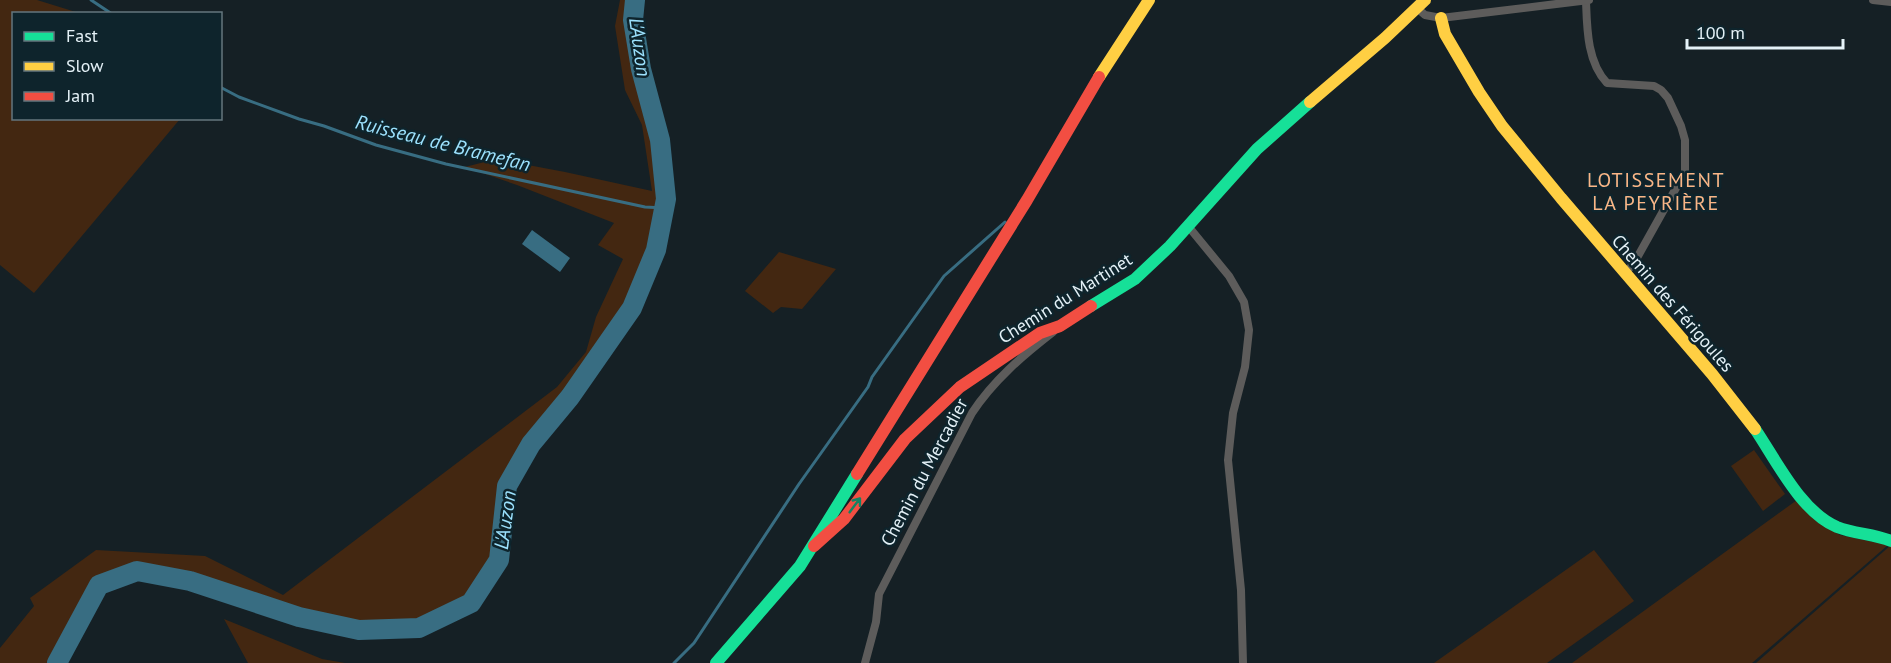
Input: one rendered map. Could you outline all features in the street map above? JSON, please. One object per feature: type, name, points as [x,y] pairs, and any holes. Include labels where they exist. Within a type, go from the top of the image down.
[{"type":"street","points":[[716,663],[801,566],[1027,200],[1113,53],[1149,0]]},
{"type":"street","points":[[1421,4],[1425,15],[1441,18],[1590,0]]},
{"type":"street","points":[[1873,0],[1891,2]]},
{"type":"street","points":[[1586,1],[1587,28],[1593,60],[1600,75],[1607,83],[1654,86],[1661,90],[1668,98],[1685,140],[1685,172],[1633,265],[1625,273]]},
{"type":"street","name":"Chemin du Martinet","points":[[814,546],[844,519],[905,439],[932,412],[960,387],[1025,342],[1040,333],[1060,326],[1135,279],[1188,226],[1257,149],[1421,4]]},
{"type":"street","name":"Chemin des Férigoules","points":[[1441,18],[1444,34],[1500,124],[1578,220],[1742,411],[1811,508],[1822,519],[1839,528],[1891,542]]},
{"type":"street","points":[[1188,226],[1229,276],[1244,302],[1249,330],[1245,367],[1233,413],[1228,460],[1240,590],[1243,663]]},
{"type":"street","name":"Chemin du Mercadier","points":[[865,663],[876,622],[879,594],[972,413],[985,393],[1001,376],[1060,326]]},
{"type":"shaded area","points":[[0,0],[37,0],[76,12],[12,12],[12,120],[179,120],[34,293],[0,265]]},
{"type":"shaded area","points":[[620,0],[631,0],[629,21],[637,68],[656,140],[662,200],[651,250],[628,307],[566,396],[528,441],[504,483],[494,557],[467,599],[418,624],[359,627],[298,615],[189,578],[136,569],[98,582],[53,663],[0,663],[0,648],[34,606],[30,598],[96,550],[205,556],[283,595],[557,387],[586,352],[596,317],[623,259],[598,245],[614,223],[465,167],[496,159],[652,191],[642,125],[625,90],[615,26]]},
{"type":"shaded area","points":[[779,252],[836,269],[802,309],[781,307],[773,313],[745,291]]},
{"type":"shaded area","points":[[1754,450],[1785,494],[1763,511],[1731,466]]},
{"type":"shaded area","points":[[1797,500],[1816,521],[1840,535],[1888,545],[1752,663],[1572,663]]},
{"type":"shaded area","points":[[1891,545],[1891,663],[1756,663]]},
{"type":"shaded area","points":[[1594,550],[1634,601],[1547,663],[1434,663]]},
{"type":"shaded area","points":[[224,619],[322,659],[345,663],[248,663]]},
{"type":"water","points":[[532,230],[570,258],[560,272],[522,244]]},
{"type":"waterway","name":"Ruisseau de Bramefan","points":[[91,0],[109,12]]},
{"type":"waterway","name":"L'Auzon","points":[[57,663],[99,585],[137,571],[190,581],[299,617],[359,630],[419,628],[471,603],[499,560],[507,486],[531,444],[570,397],[632,308],[656,250],[666,199],[660,140],[641,69],[633,20],[635,0]]},
{"type":"waterway","name":"Ruisseau de Bramefan","points":[[222,88],[239,97],[299,119],[376,145],[446,164],[645,207],[664,208]]},
{"type":"waterway","points":[[674,663],[694,643],[799,484],[944,276],[1005,222]]},
{"type":"traffic: fast","points":[[1091,306],[1135,279],[1170,246],[1257,149],[1310,102]]},
{"type":"traffic: fast","points":[[1755,429],[1790,484],[1812,510],[1824,520],[1837,527],[1891,541]]},
{"type":"traffic: fast","points":[[716,663],[800,566],[857,474]]},
{"type":"traffic: slow","points":[[1099,77],[1149,0]]},
{"type":"traffic: slow","points":[[1310,102],[1385,38],[1425,0]]},
{"type":"traffic: slow","points":[[1441,18],[1445,34],[1502,126],[1712,374],[1755,429]]},
{"type":"traffic: jam","points":[[857,474],[1027,200],[1099,77]]},
{"type":"traffic: jam","points":[[814,546],[844,519],[905,439],[960,387],[1040,333],[1060,326],[1091,306]]},
{"type":"district","name":"LOTISSEMENT LA PEYRIÈRE","points":[[1656,192]]}]
